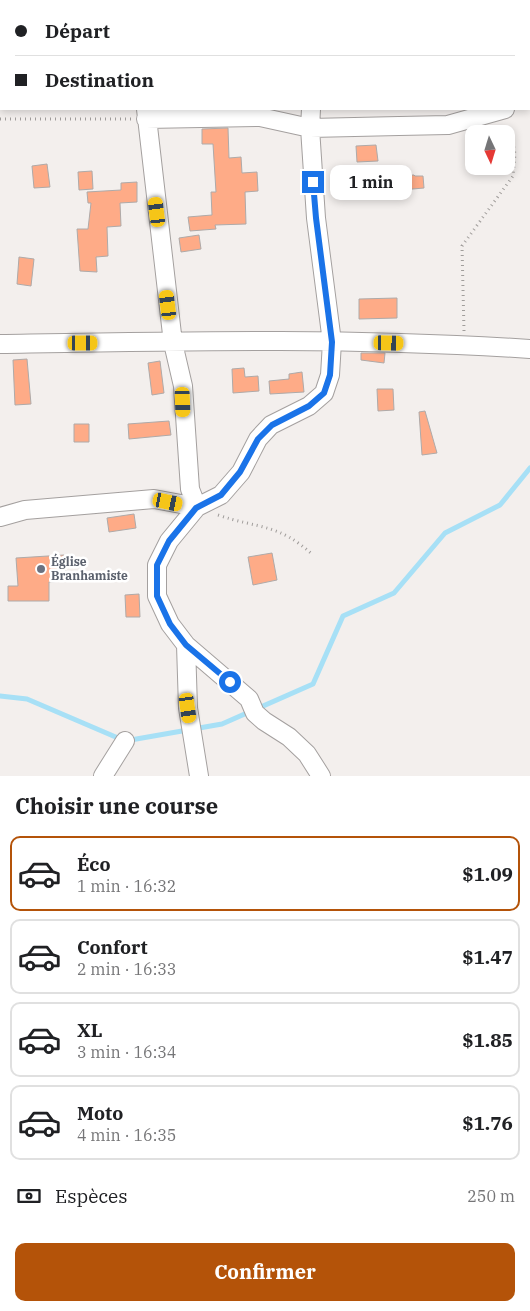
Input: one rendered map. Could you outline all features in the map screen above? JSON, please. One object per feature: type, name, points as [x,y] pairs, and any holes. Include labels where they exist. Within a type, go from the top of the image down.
[{"type":"street","points":[[311,110],[310,128],[316,218],[332,342],[330,375],[324,393],[309,406],[272,425],[258,439],[240,472],[221,495],[196,508],[169,541],[157,565],[157,596],[170,624],[186,645],[249,699],[255,713],[289,737],[307,754],[321,776]]},
{"type":"street","points":[[196,508],[190,488],[183,386],[173,343],[146,114],[260,117],[310,128],[448,117],[498,110]]},
{"type":"street","points":[[0,344],[332,342],[464,344],[530,348]]},
{"type":"street","points":[[0,517],[25,510],[154,499],[196,508]]},
{"type":"street","points":[[186,645],[188,708],[198,776]]},
{"type":"street","points":[[103,776],[125,741]]},
{"type":"path","points":[[0,119],[146,114]]},
{"type":"path","points":[[464,344],[462,246],[513,175]]},
{"type":"path","points":[[196,508],[274,528],[299,542],[313,555]]},
{"type":"building","points":[[228,128],[229,158],[241,157],[242,173],[257,172],[258,191],[245,192],[246,224],[215,225],[216,229],[190,231],[188,217],[212,215],[211,192],[216,192],[213,144],[202,144],[202,129]]},
{"type":"building","points":[[376,145],[378,161],[357,162],[356,146]]},
{"type":"building","points":[[47,164],[50,187],[34,188],[32,166]]},
{"type":"building","points":[[92,171],[93,189],[79,190],[78,172]]},
{"type":"building","points":[[399,176],[423,176],[424,188],[401,190]]},
{"type":"building","points":[[137,182],[137,202],[120,203],[121,226],[107,227],[108,256],[96,257],[97,272],[80,271],[77,229],[88,229],[91,203],[88,203],[87,192],[121,190],[121,183]]},
{"type":"building","points":[[199,235],[201,249],[181,252],[179,238]]},
{"type":"building","points":[[19,257],[34,259],[31,286],[17,284]]},
{"type":"building","points":[[397,298],[397,318],[359,319],[359,299]]},
{"type":"building","points":[[361,353],[385,353],[384,363],[361,360]]},
{"type":"building","points":[[27,359],[31,404],[15,405],[13,360]]},
{"type":"building","points":[[160,361],[164,393],[152,395],[148,363]]},
{"type":"building","points":[[244,368],[245,377],[258,376],[259,391],[233,393],[232,369]]},
{"type":"building","points":[[302,372],[304,392],[270,394],[269,381],[289,379],[289,374]]},
{"type":"building","points":[[377,389],[393,389],[394,410],[378,411]]},
{"type":"building","points":[[425,411],[437,453],[422,455],[419,412]]},
{"type":"building","points":[[169,421],[171,435],[129,439],[128,424]]},
{"type":"building","points":[[74,424],[89,424],[89,442],[74,442]]},
{"type":"building","points":[[134,514],[136,528],[109,532],[107,518]]},
{"type":"building","points":[[272,553],[277,580],[253,585],[248,557]]},
{"type":"building","name":"Église Branhamiste","points":[[64,555],[66,581],[49,582],[49,601],[8,601],[8,586],[18,586],[16,558]]},
{"type":"building","points":[[139,594],[140,617],[126,617],[125,595]]},
{"type":"waterway","points":[[0,696],[27,699],[125,741],[222,724],[313,684],[343,616],[394,593],[445,533],[500,505],[530,468]]},
{"type":"place","name":"Église Branhamiste","points":[[41,569]]},
{"type":"route","points":[[230,682],[186,645],[170,624],[157,596],[157,565],[169,541],[196,508],[221,495],[240,472],[258,439],[272,425],[309,406],[324,393],[330,375],[332,342],[313,182]]}]
